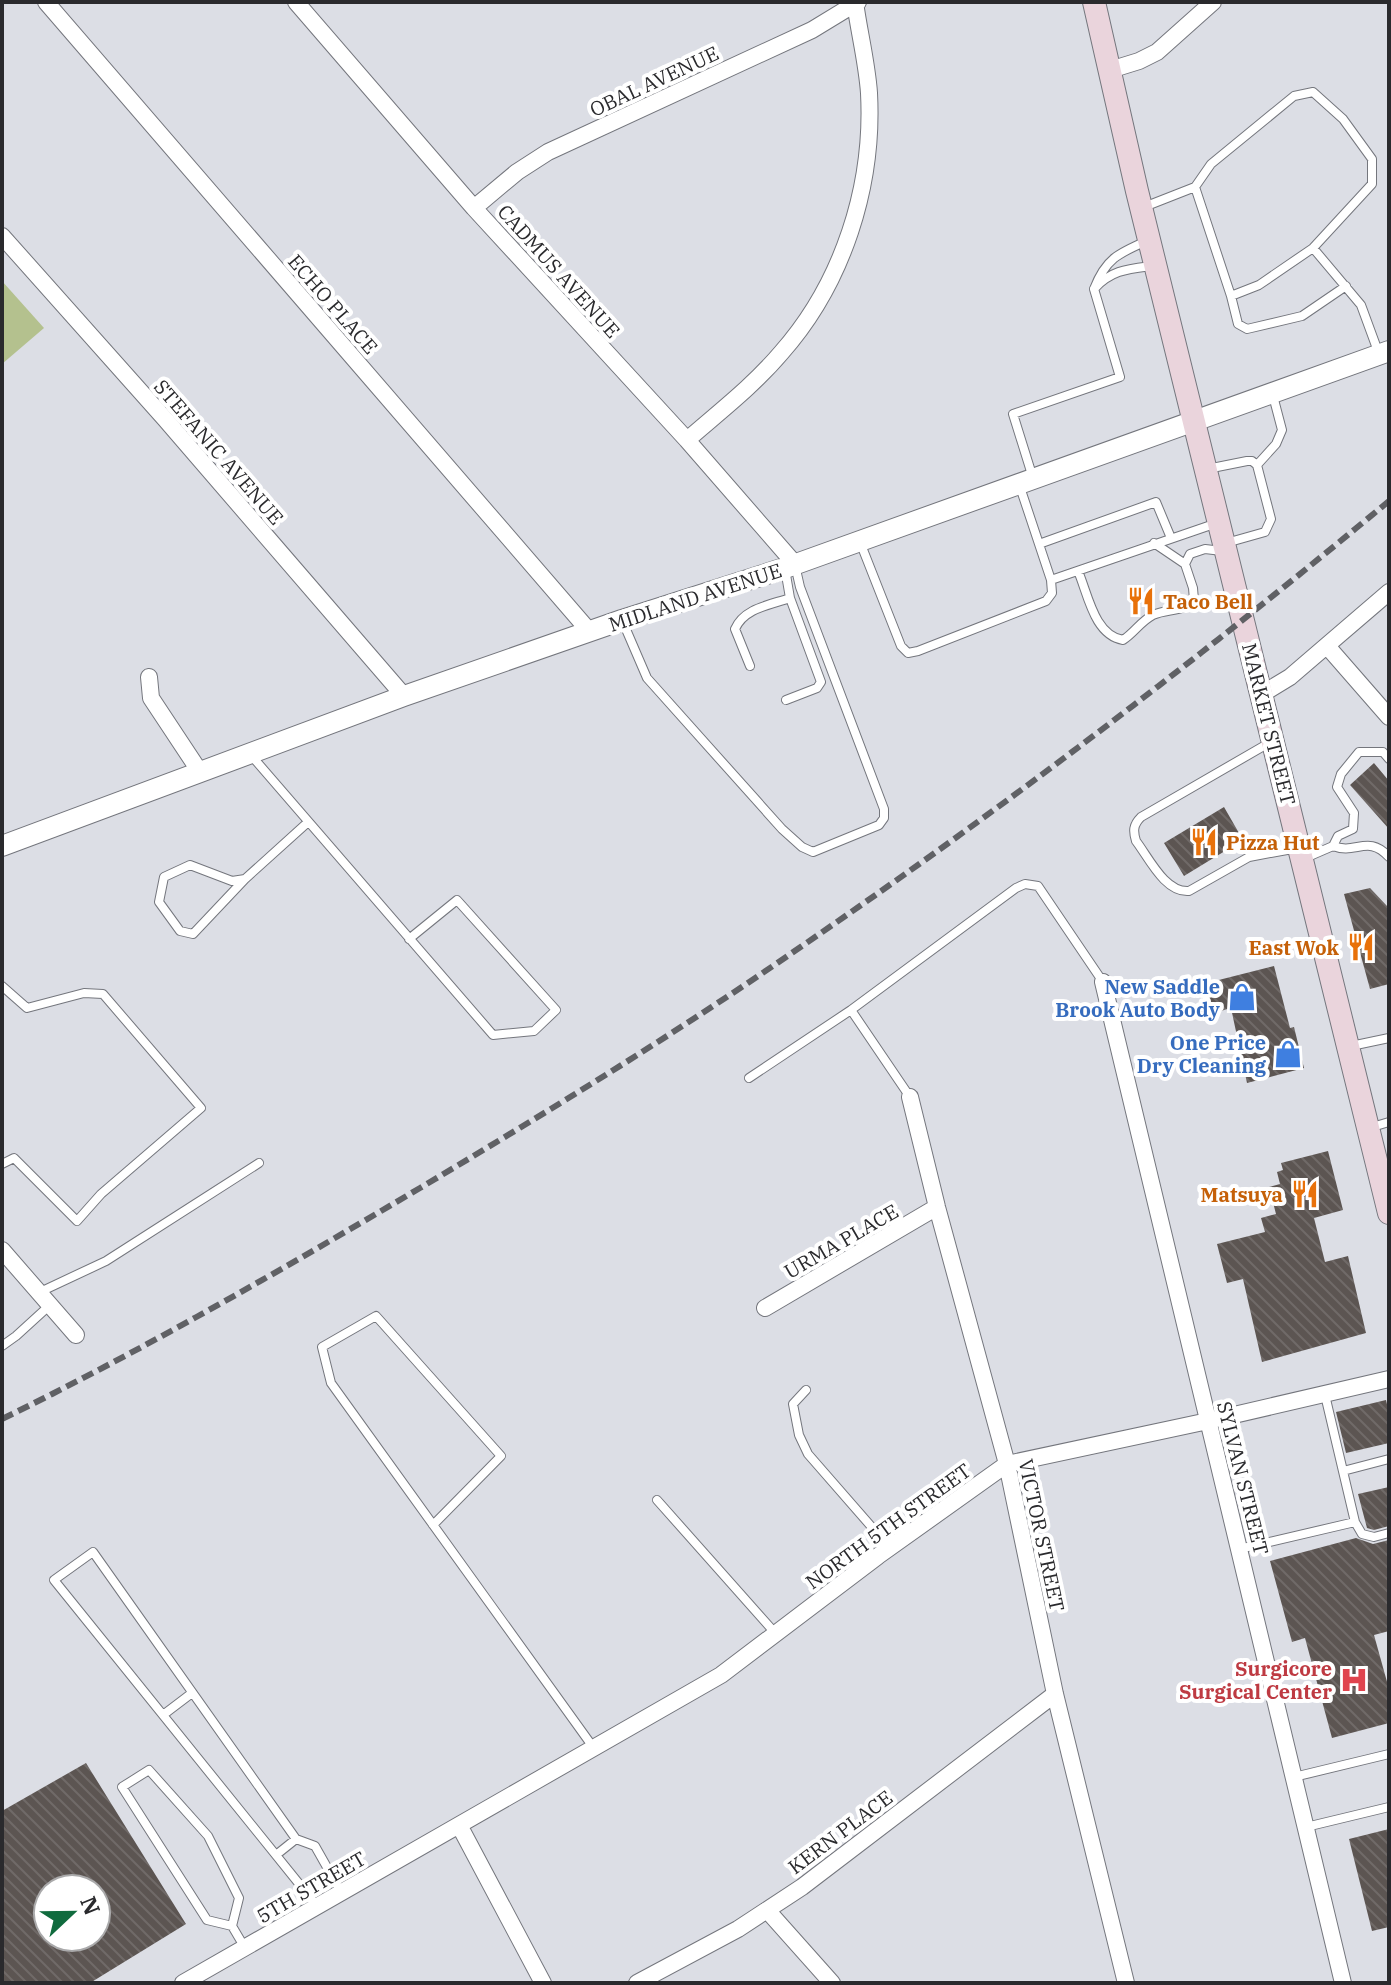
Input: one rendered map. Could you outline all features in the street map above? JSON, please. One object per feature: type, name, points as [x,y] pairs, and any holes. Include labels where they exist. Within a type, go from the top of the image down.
[{"type":"main road","name":"MARKET STREET","points":[[1094,2],[1141,208],[1348,1047],[1379,1125],[1389,1213]]},
{"type":"street","name":"ECHO PLACE","points":[[46,2],[590,632]]},
{"type":"street","name":"CADMUS AVENUE","points":[[296,2],[474,208],[687,440],[790,566]]},
{"type":"street","points":[[1110,70],[1157,52],[1213,2]]},
{"type":"street","name":"OBAL AVENUE","points":[[474,208],[517,172],[548,152],[812,30],[856,3]]},
{"type":"street","points":[[687,440],[757,380],[783,352],[826,288],[845,248],[867,161],[869,123],[868,90],[856,3]]},
{"type":"street","name":"STEFANIC AVENUE","points":[[2,236],[404,696]]},
{"type":"street","name":"MIDLAND AVENUE","points":[[2,846],[404,696],[622,620],[790,566],[1384,353]]},
{"type":"street","points":[[1262,694],[1290,677],[1389,592]]},
{"type":"street","points":[[1327,646],[1389,717]]},
{"type":"street","points":[[149,677],[151,698],[200,772]]},
{"type":"street","name":"SYLVAN STREET","points":[[1103,982],[1343,1983]]},
{"type":"street","name":"VICTOR STREET","points":[[910,1097],[1007,1464],[1055,1694],[1126,1983]]},
{"type":"street","name":"URMA PLACE","points":[[765,1308],[937,1207]]},
{"type":"street","points":[[2,1250],[76,1335]]},
{"type":"street","name":"NORTH 5TH STREET","points":[[459,1825],[721,1675],[1007,1464],[1389,1379]]},
{"type":"street","name":"KERN PLACE","points":[[637,1983],[767,1910],[1055,1694]]},
{"type":"street","points":[[459,1825],[543,1983]]},
{"type":"street","name":"5TH STREET","points":[[183,1983],[206,1978],[245,1948],[459,1825]]},
{"type":"street","points":[[767,1910],[832,1983]]},
{"type":"lane","points":[[1141,208],[1195,187],[1211,164],[1294,96],[1313,92],[1343,119],[1372,159],[1372,184],[1313,248],[1259,285],[1231,296]]},
{"type":"lane","points":[[1195,187],[1238,324],[1247,329],[1302,316],[1346,286]]},
{"type":"lane","points":[[860,541],[901,646],[908,653],[1046,601],[1052,593],[1051,580],[1039,544],[1013,414],[1120,377],[1094,289],[1108,261],[1149,240]]},
{"type":"lane","points":[[1313,248],[1361,305],[1384,353]]},
{"type":"lane","points":[[1094,289],[1105,277],[1115,272],[1156,266]]},
{"type":"lane","points":[[1257,465],[1276,444],[1282,430],[1272,392]]},
{"type":"lane","points":[[1051,580],[1171,538],[1224,539],[1265,532],[1271,519],[1257,465],[1247,461],[1206,469]]},
{"type":"lane","points":[[1039,544],[1156,502],[1171,538]]},
{"type":"lane","points":[[1185,564],[1190,554],[1214,550],[1224,539]]},
{"type":"lane","points":[[1078,571],[1102,630],[1111,638],[1123,640],[1153,615],[1184,609],[1192,604],[1193,588],[1185,564],[1154,543]]},
{"type":"lane","points":[[786,700],[817,688],[821,682],[790,598],[790,566]]},
{"type":"lane","points":[[622,620],[647,678],[782,829],[802,847],[813,852],[879,825],[884,818],[884,809],[790,566]]},
{"type":"lane","points":[[750,666],[735,629],[740,619],[752,611],[790,598]]},
{"type":"lane","points":[[1273,741],[1141,817],[1134,825],[1136,841],[1169,885],[1179,891],[1189,891],[1249,857],[1301,854],[1333,846],[1344,850],[1364,844],[1381,848],[1389,857]]},
{"type":"lane","points":[[1333,846],[1338,836],[1353,829],[1354,813],[1337,787],[1341,774],[1359,752],[1383,752],[1389,759]]},
{"type":"lane","points":[[249,754],[307,823],[493,1035],[534,1031],[556,1010],[457,900],[409,939]]},
{"type":"lane","points":[[245,879],[232,881],[190,865],[164,877],[159,902],[180,931],[193,934],[245,879],[307,823]]},
{"type":"lane","points":[[749,1078],[851,1010],[1025,884],[1038,886],[1103,982]]},
{"type":"lane","points":[[2,986],[27,1008],[84,993],[103,994],[201,1108],[101,1194],[77,1221],[14,1158],[2,1164]]},
{"type":"lane","points":[[851,1010],[910,1097]]},
{"type":"lane","points":[[1348,1047],[1389,1038]]},
{"type":"lane","points":[[2,1346],[16,1336],[44,1298],[259,1163]]},
{"type":"lane","points":[[433,1525],[501,1456],[376,1316],[322,1347],[331,1383],[433,1525],[594,1748]]},
{"type":"lane","points":[[806,1390],[793,1404],[794,1418],[808,1454],[890,1548]]},
{"type":"lane","points":[[1325,1394],[1355,1522],[1362,1534],[1374,1537],[1389,1533]]},
{"type":"lane","points":[[1343,1471],[1389,1459]]},
{"type":"lane","points":[[657,1500],[776,1634]]},
{"type":"lane","points":[[1239,1549],[1355,1522]]},
{"type":"lane","points":[[317,1906],[54,1580],[93,1552],[296,1839],[315,1846],[341,1892]]},
{"type":"lane","points":[[163,1715],[192,1693]]},
{"type":"lane","points":[[1294,1777],[1389,1754]]},
{"type":"lane","points":[[232,1926],[207,1920],[122,1787],[149,1770],[208,1836],[239,1898],[232,1926],[245,1948]]},
{"type":"lane","points":[[1306,1827],[1389,1807]]},
{"type":"lane","points":[[276,1855],[296,1839]]},
{"type":"green space","points":[[2,281],[44,328],[2,364]]},
{"type":"building","points":[[1374,763],[1389,781],[1389,829],[1350,785]]},
{"type":"building","name":"Pizza Hut","points":[[1224,807],[1243,840],[1184,876],[1164,843]]},
{"type":"building","points":[[1370,888],[1387,906],[1389,915],[1389,984],[1370,989],[1344,894]]},
{"type":"building","points":[[1274,966],[1304,1068],[1247,1083],[1231,1008],[1207,1015],[1199,985]]},
{"type":"building","points":[[1328,1151],[1343,1210],[1314,1218],[1325,1262],[1348,1256],[1366,1333],[1262,1362],[1243,1279],[1227,1283],[1217,1244],[1265,1232],[1261,1218],[1276,1214],[1269,1187],[1280,1184],[1277,1172],[1283,1170],[1281,1163]]},
{"type":"building","points":[[1386,1400],[1389,1443],[1346,1453],[1336,1412]]},
{"type":"building","points":[[1389,1487],[1389,1526],[1374,1530],[1367,1528],[1358,1494]]},
{"type":"building","points":[[1356,1538],[1373,1544],[1389,1540],[1389,1631],[1374,1635],[1389,1689],[1389,1723],[1332,1738],[1305,1638],[1292,1642],[1270,1561]]},
{"type":"building","points":[[86,1763],[186,1924],[90,1983],[2,1983],[2,1811]]},
{"type":"building","points":[[1389,1829],[1389,1927],[1372,1931],[1349,1839]]},
{"type":"railway","points":[[2,1419],[161,1337],[420,1188],[613,1070],[755,978],[1027,786],[1174,674],[1389,501]]},
{"type":"place","name":"Taco Bell","points":[[1141,601]]},
{"type":"place","name":"Pizza Hut","points":[[1204,842]]},
{"type":"place","name":"East Wok","points":[[1361,947]]},
{"type":"place","name":"New Saddle Brook Auto Body","points":[[1242,997]]},
{"type":"place","name":"One Price Dry Cleaning","points":[[1288,1054]]},
{"type":"place","name":"Matsuya","points":[[1305,1194]]},
{"type":"place","name":"Surgicore Surgical Center","points":[[1354,1680]]}]
